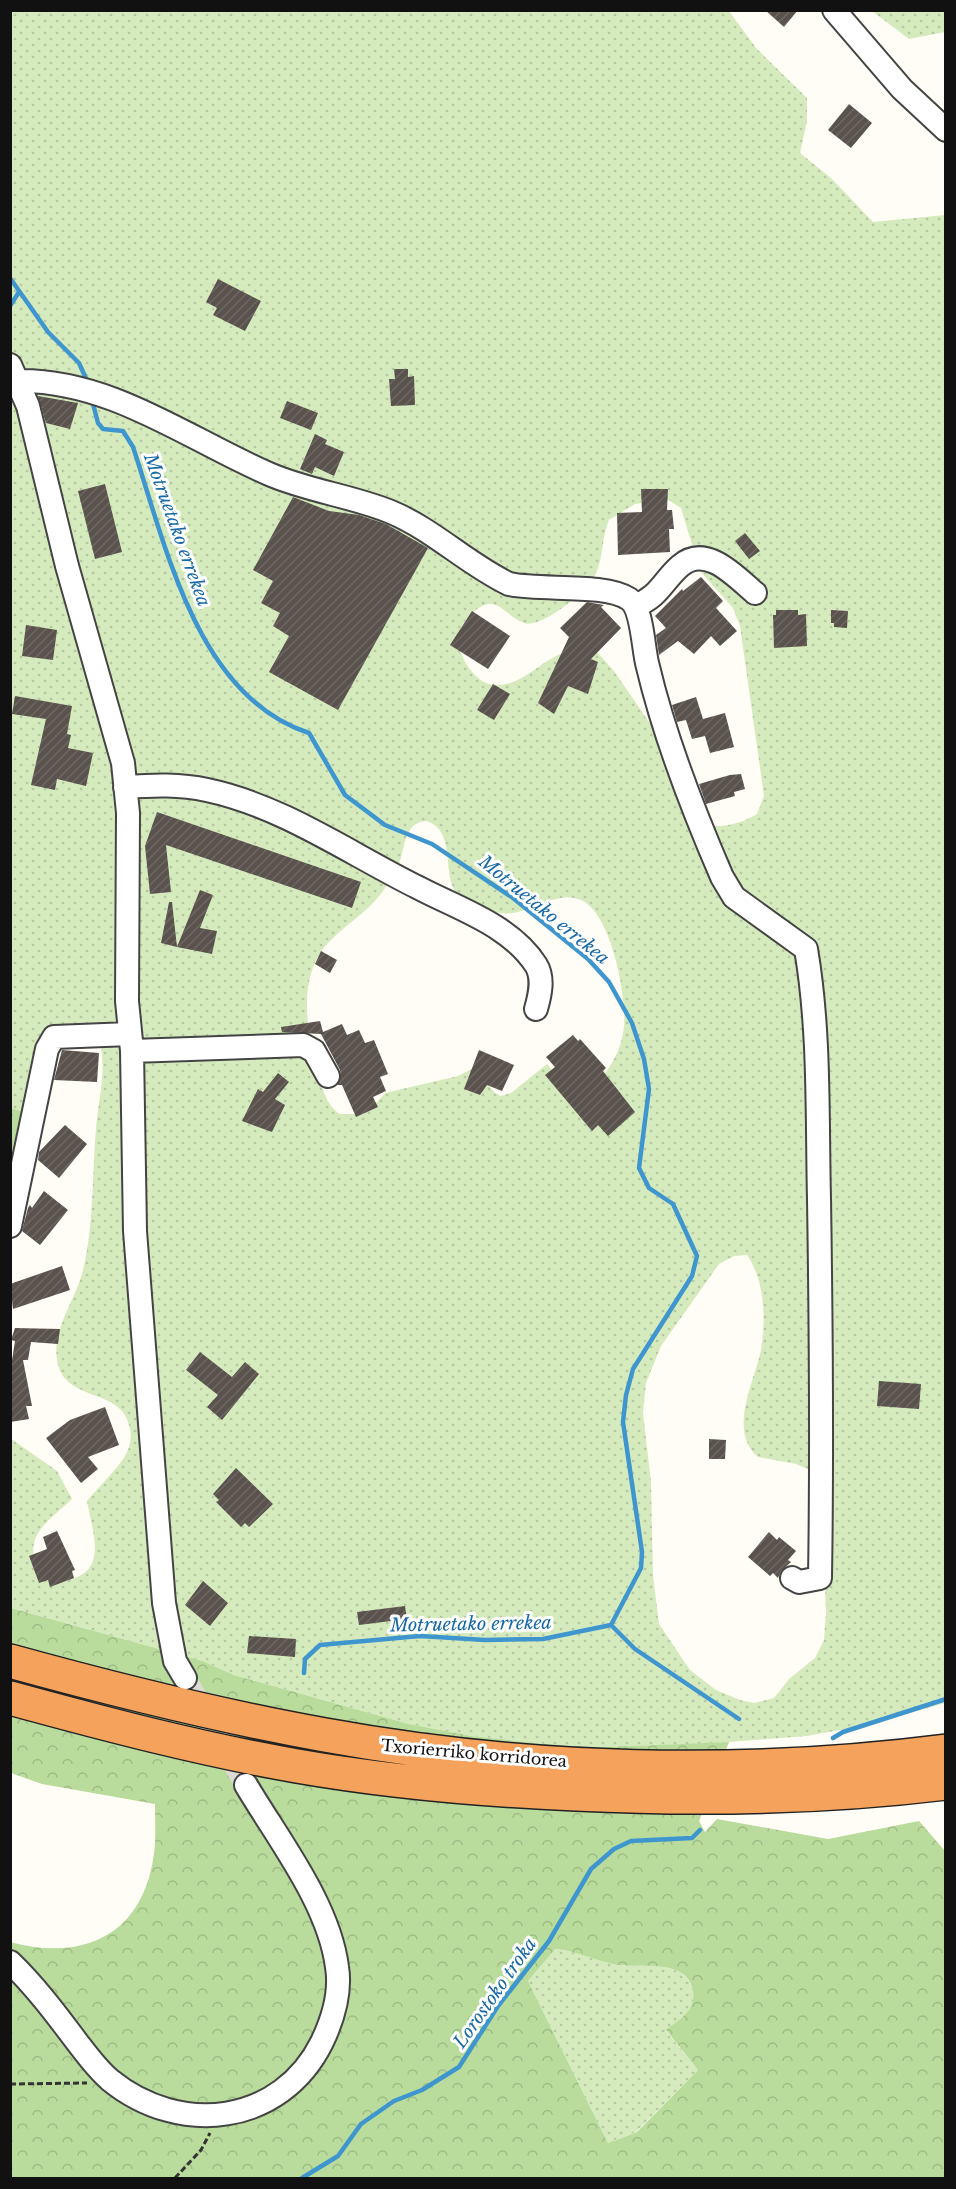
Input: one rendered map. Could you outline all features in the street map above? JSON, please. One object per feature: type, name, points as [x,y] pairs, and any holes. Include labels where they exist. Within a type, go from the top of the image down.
[{"type":"highway","name":"Txorierriko korridorea","points":[[10,1661],[232,1717],[380,1744],[486,1756],[598,1763],[704,1766],[837,1761],[945,1751]]},
{"type":"highway","name":"Txorierriko korridorea","points":[[10,1698],[117,1726],[298,1766],[414,1783],[480,1789],[704,1797],[829,1793],[945,1783]]},
{"type":"street","points":[[834,10],[902,89],[945,130]]},
{"type":"street","points":[[15,373],[35,381],[135,406],[272,475],[392,513],[508,584],[606,591],[630,599],[635,606],[640,614],[642,646],[658,710],[722,877],[734,897],[806,949],[817,1081],[822,1425],[820,1578],[799,1582],[792,1578]]},
{"type":"street","points":[[15,373],[28,406],[67,566],[123,763],[126,787],[127,1001],[131,1042],[135,1231],[164,1603],[175,1661],[185,1678]]},
{"type":"street","points":[[635,606],[651,599],[680,566],[692,559],[710,559],[724,567],[755,593]]},
{"type":"street","points":[[126,787],[174,784],[240,799],[277,814],[419,888],[471,912],[521,947],[537,967],[541,990],[536,1009]]},
{"type":"street","points":[[10,1226],[47,1049],[54,1037],[131,1042],[303,1045],[314,1051],[328,1076]]},
{"type":"street","points":[[10,1962],[110,2080],[150,2103],[178,2113],[202,2116],[231,2114],[255,2106],[297,2078],[320,2046],[328,2030],[336,2000],[338,1968],[329,1933],[314,1898],[246,1785]]},
{"type":"path","points":[[10,2084],[90,2083],[110,2080]]},
{"type":"path","points":[[175,2178],[201,2150],[218,2115]]},
{"type":"green space","points":[[11,11],[729,11],[756,48],[807,98],[807,121],[800,153],[832,179],[873,222],[945,215],[945,1703],[872,1724],[807,1736],[716,1743],[583,1748],[472,1736],[409,1724],[234,1675],[203,1661],[11,1608],[10,1438],[57,1471],[72,1499],[43,1526],[34,1542],[33,1551],[35,1561],[66,1580],[80,1576],[89,1569],[95,1550],[87,1501],[117,1468],[125,1456],[131,1436],[125,1415],[117,1406],[81,1390],[62,1374],[56,1348],[61,1326],[80,1281],[87,1253],[103,1064],[100,1043],[58,1041],[33,1115],[11,1108]],"holes":[[[667,499],[681,508],[700,571],[733,608],[740,626],[764,796],[757,814],[728,825],[709,826],[664,744],[614,671],[597,652],[569,651],[550,659],[524,677],[495,685],[487,683],[474,674],[460,651],[460,631],[465,620],[484,605],[496,605],[518,620],[532,623],[552,615],[573,600],[594,577],[609,520],[635,504]],[[426,821],[436,826],[442,834],[446,844],[450,879],[454,889],[465,900],[496,912],[509,913],[554,899],[578,899],[590,906],[600,919],[614,955],[623,996],[624,1027],[620,1045],[605,1073],[612,1091],[566,1088],[547,1064],[511,1093],[501,1096],[495,1093],[474,1068],[458,1076],[385,1093],[371,1109],[355,1114],[340,1114],[330,1105],[322,1085],[309,1035],[307,1001],[312,969],[329,942],[368,908],[382,892],[400,862],[408,833],[418,823]],[[747,1255],[753,1265],[761,1288],[764,1313],[761,1350],[749,1390],[744,1420],[749,1446],[758,1457],[796,1464],[810,1470],[822,1501],[826,1613],[824,1640],[815,1658],[789,1679],[774,1698],[754,1703],[716,1690],[690,1670],[659,1624],[653,1576],[651,1482],[643,1413],[646,1383],[661,1346],[719,1264],[734,1256]]]},
{"type":"green space","points":[[872,11],[945,11],[945,32],[909,39]]},
{"type":"green space","points":[[11,1108],[33,1115],[11,1216]]},
{"type":"green space","points":[[11,1608],[203,1661],[234,1675],[409,1724],[472,1736],[583,1748],[729,1742],[699,1821],[705,1832],[717,1819],[828,1839],[919,1821],[945,1851],[945,2178],[11,2178],[10,1942],[37,1947],[62,1948],[85,1944],[106,1936],[123,1923],[137,1905],[148,1882],[154,1854],[155,1804],[42,1784],[11,1773]],"holes":[[[555,1949],[617,1965],[673,1969],[682,1973],[689,1981],[693,1991],[692,2004],[689,2009],[681,2019],[666,2030],[698,2070],[637,2132],[608,2143],[528,1981]]]},
{"type":"green space","points":[[554,1949],[617,1965],[672,1969],[682,1973],[689,1981],[693,1991],[689,2010],[666,2031],[698,2070],[636,2132],[608,2143],[528,1981]]},
{"type":"building","points":[[765,10],[798,10],[784,27]]},
{"type":"building","points":[[849,104],[872,123],[851,148],[828,130]]},
{"type":"building","points":[[218,279],[261,301],[245,331],[213,315],[217,308],[206,302]]},
{"type":"building","points":[[394,369],[408,369],[408,377],[414,376],[415,405],[391,406],[389,379],[395,379]]},
{"type":"building","points":[[38,396],[78,403],[70,429],[46,423]]},
{"type":"building","points":[[287,401],[318,413],[311,430],[280,418]]},
{"type":"building","points":[[315,434],[327,440],[325,444],[344,452],[334,476],[315,467],[312,474],[300,469]]},
{"type":"building","points":[[105,484],[122,552],[95,559],[78,491]]},
{"type":"building","points":[[641,489],[668,489],[667,510],[672,510],[674,529],[669,529],[670,552],[618,555],[617,513],[642,512]]},
{"type":"building","points":[[293,497],[329,511],[359,515],[386,524],[428,548],[338,710],[269,672],[289,636],[273,626],[280,613],[261,603],[273,581],[253,570]]},
{"type":"building","points":[[745,533],[760,551],[749,559],[735,541]]},
{"type":"building","points":[[701,577],[723,601],[716,608],[737,631],[720,646],[711,636],[694,654],[678,641],[659,655],[656,635],[666,628],[655,616],[682,589],[683,591]]},
{"type":"building","points":[[587,602],[604,605],[601,607],[621,628],[591,659],[598,662],[588,694],[568,686],[554,714],[538,703],[569,637],[560,628]]},
{"type":"building","points":[[776,610],[798,610],[798,615],[806,614],[807,646],[774,648],[773,615],[776,615]]},
{"type":"building","points":[[831,610],[848,611],[847,628],[834,627],[834,623],[831,623]]},
{"type":"building","points":[[472,611],[510,636],[488,669],[450,645]]},
{"type":"building","points":[[26,625],[57,630],[53,660],[22,656]]},
{"type":"building","points":[[493,684],[510,694],[494,720],[477,710]]},
{"type":"building","points":[[15,696],[72,706],[67,734],[71,735],[68,748],[93,753],[86,786],[57,779],[55,790],[31,785],[46,719],[12,714]]},
{"type":"building","points":[[696,697],[703,719],[725,713],[734,747],[710,753],[705,736],[692,739],[686,720],[677,722],[672,705]]},
{"type":"building","points":[[741,774],[745,789],[734,792],[735,796],[706,804],[699,784]]},
{"type":"building","points":[[157,812],[361,882],[352,908],[166,845],[171,892],[150,894],[145,846]]},
{"type":"building","points":[[200,890],[213,895],[200,928],[217,931],[212,954],[177,947]]},
{"type":"building","points":[[169,902],[172,902],[177,947],[161,943]]},
{"type":"building","points":[[321,951],[337,960],[330,973],[315,964]]},
{"type":"building","points":[[320,1021],[323,1032],[342,1024],[347,1035],[359,1030],[365,1043],[374,1040],[388,1074],[380,1077],[386,1091],[373,1097],[378,1107],[356,1117],[342,1085],[337,1085],[341,1077],[340,1070],[321,1034],[282,1032],[281,1027]]},
{"type":"building","points":[[573,1035],[578,1041],[580,1039],[606,1068],[603,1071],[635,1112],[608,1136],[598,1125],[592,1131],[545,1075],[555,1067],[546,1057]]},
{"type":"building","points":[[62,1050],[99,1053],[97,1082],[54,1080]]},
{"type":"building","points":[[479,1050],[514,1065],[502,1091],[487,1085],[480,1095],[464,1089]]},
{"type":"building","points":[[278,1073],[289,1082],[275,1099],[285,1105],[272,1132],[242,1121],[258,1089],[263,1092]]},
{"type":"building","points":[[65,1125],[87,1144],[59,1178],[38,1160],[39,1152]]},
{"type":"building","points":[[44,1191],[68,1210],[40,1245],[22,1231],[28,1208],[30,1205],[32,1208]]},
{"type":"building","points":[[62,1266],[70,1290],[13,1309],[10,1284]]},
{"type":"building","points":[[15,1328],[60,1329],[58,1344],[31,1342],[28,1360],[23,1360],[32,1406],[26,1406],[29,1419],[10,1422],[10,1373],[15,1341],[11,1340]]},
{"type":"building","points":[[200,1352],[232,1377],[245,1362],[259,1374],[222,1420],[207,1407],[218,1395],[186,1370]]},
{"type":"building","points":[[879,1381],[921,1384],[919,1409],[877,1406]]},
{"type":"building","points":[[105,1407],[119,1445],[88,1457],[98,1469],[81,1483],[46,1438],[70,1420]]},
{"type":"building","points":[[709,1439],[726,1440],[725,1459],[709,1459]]},
{"type":"building","points":[[236,1468],[273,1504],[249,1527],[245,1523],[241,1527],[216,1502],[219,1500],[213,1494]]},
{"type":"building","points":[[57,1531],[75,1570],[72,1571],[74,1578],[50,1587],[48,1580],[39,1583],[29,1556],[47,1549],[43,1537]]},
{"type":"building","points":[[769,1532],[777,1540],[779,1537],[796,1551],[788,1560],[791,1562],[781,1571],[778,1578],[773,1573],[770,1576],[748,1557]]},
{"type":"building","points":[[203,1581],[228,1603],[210,1626],[185,1605]]},
{"type":"building","points":[[405,1606],[407,1619],[359,1625],[357,1612]]},
{"type":"building","points":[[249,1636],[296,1639],[295,1657],[247,1653]]},
{"type":"waterway","name":"Motruetako errekea","points":[[10,278],[48,332],[79,363],[88,383]]},
{"type":"waterway","points":[[10,306],[19,292]]},
{"type":"waterway","name":"Motruetako errekea","points":[[92,400],[98,423],[103,429],[123,431],[133,447],[174,572],[191,614],[213,653],[239,687],[271,714],[309,733],[345,795],[385,825],[432,844],[513,898],[588,959],[609,982],[632,1023],[644,1059],[649,1089],[639,1168],[649,1188],[673,1204],[697,1256],[692,1276],[633,1369],[626,1395],[623,1422],[642,1552],[641,1568],[611,1625],[543,1639],[485,1640],[420,1636],[320,1645],[305,1659],[304,1673]]},
{"type":"waterway","name":"Lorostoko troka","points":[[611,1625],[635,1649],[739,1719]]},
{"type":"waterway","points":[[833,1738],[843,1732],[946,1699]]},
{"type":"waterway","name":"Lorostoko troka","points":[[302,2178],[338,2156],[361,2124],[394,2101],[422,2090],[459,2067],[498,2006],[549,1941],[591,1869],[614,1849],[631,1841],[692,1838],[700,1830]]},
{"type":"tunnel","points":[[185,1678],[246,1785]]}]
